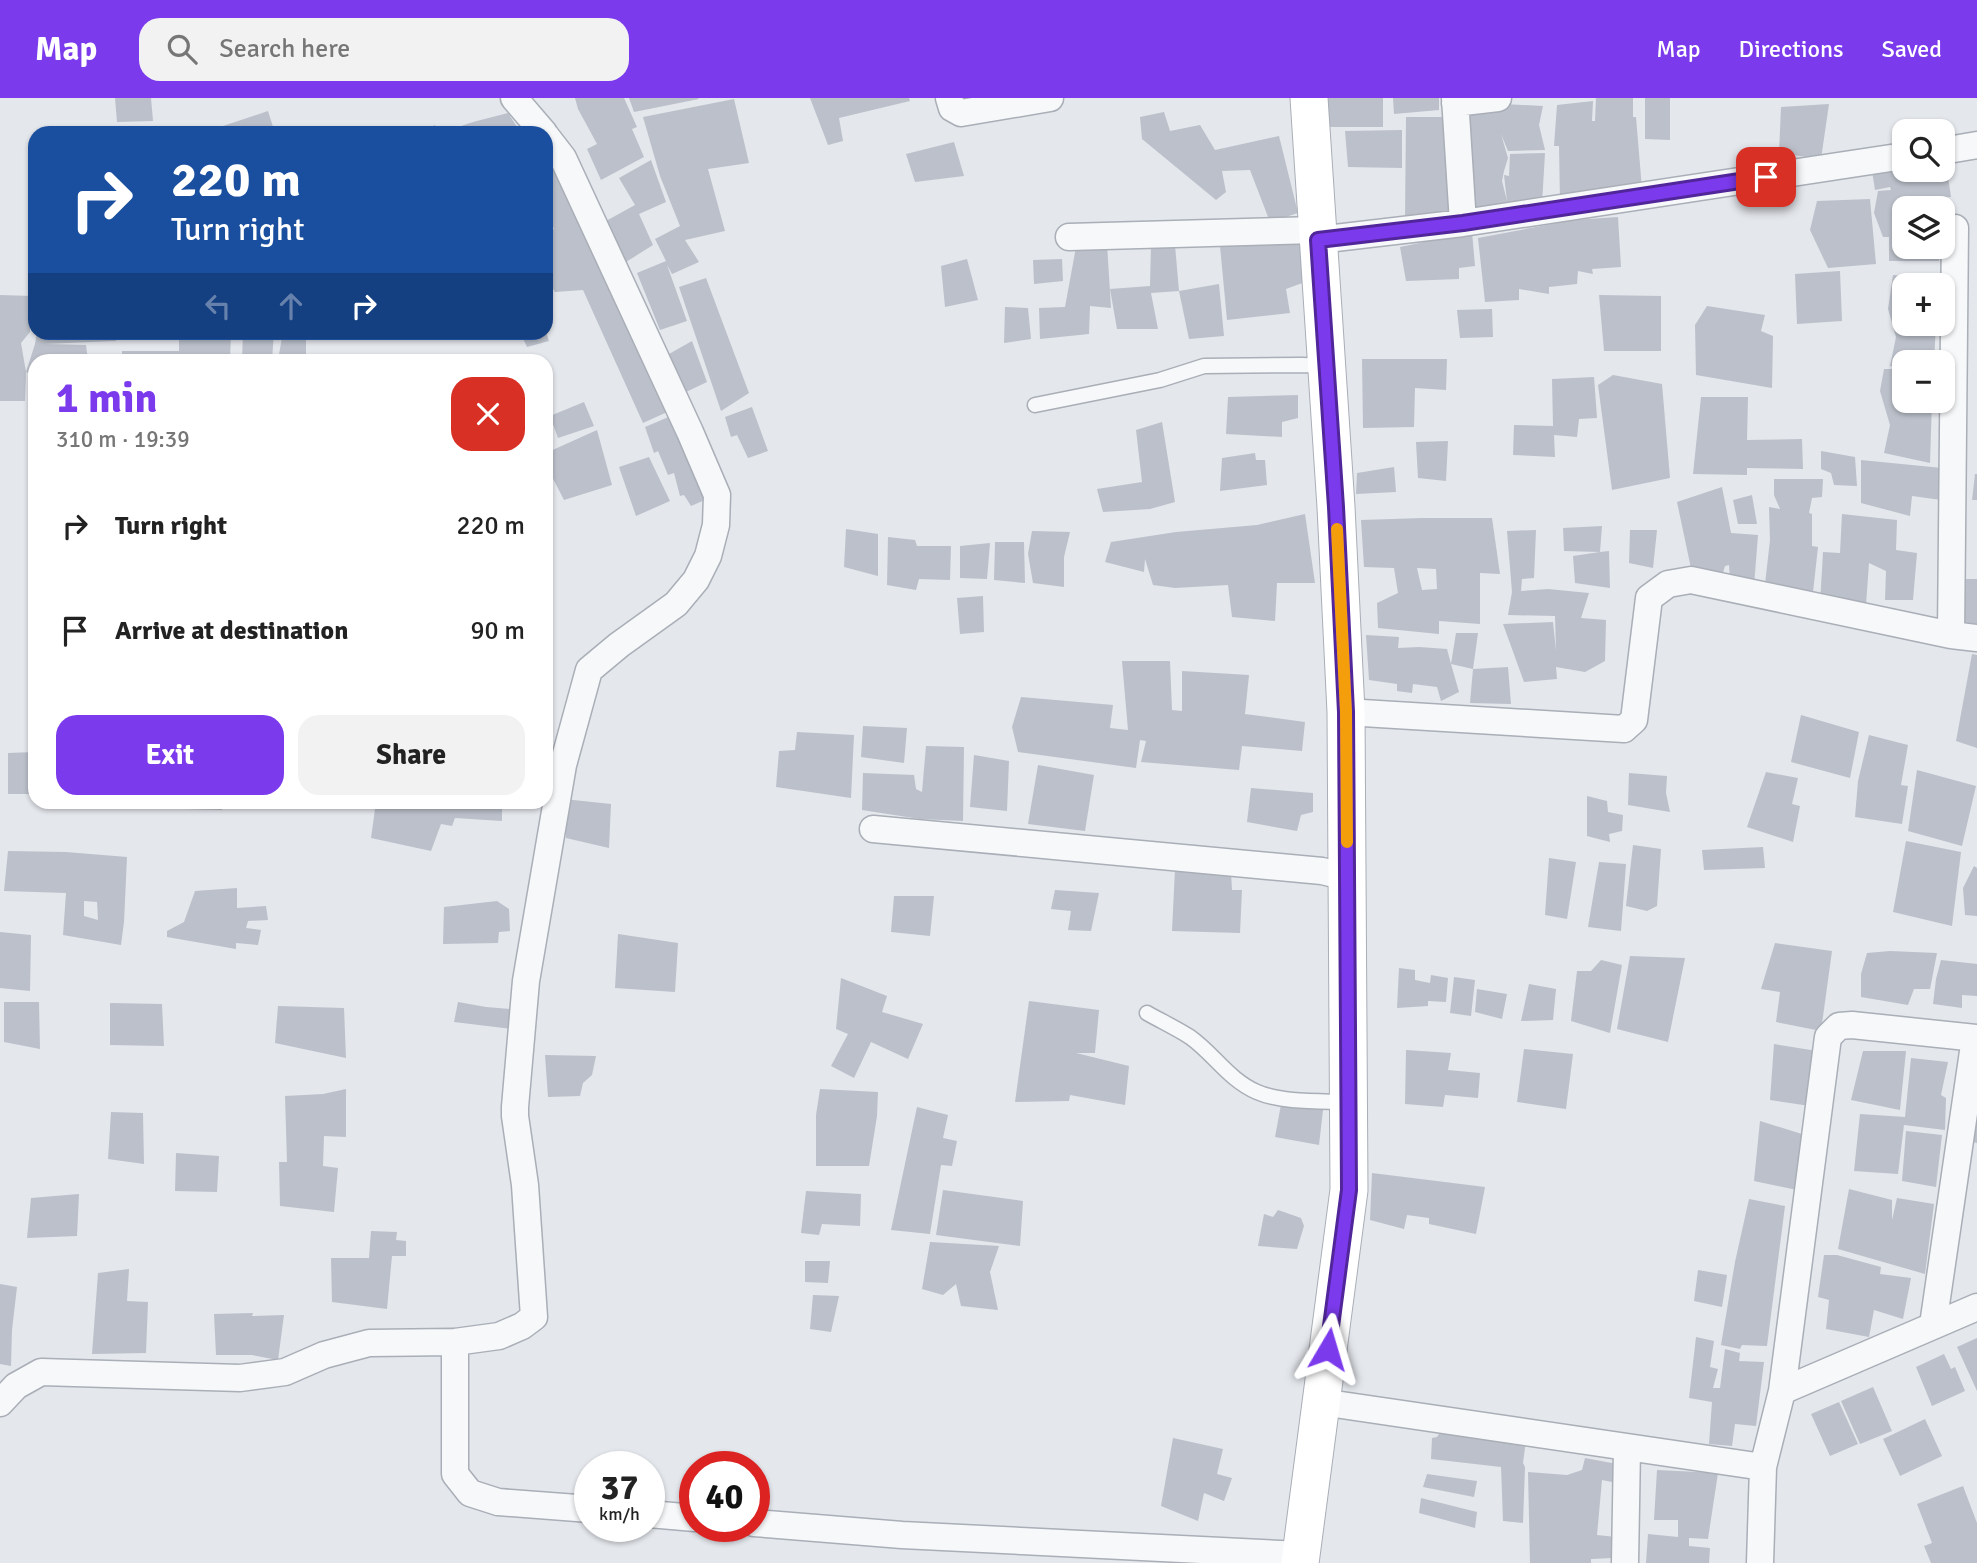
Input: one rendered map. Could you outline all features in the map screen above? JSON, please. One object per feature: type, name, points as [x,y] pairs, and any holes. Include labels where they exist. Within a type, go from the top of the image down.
[{"type":"street","points":[[514,98],[537,126]]},
{"type":"street","points":[[949,98],[952,108],[961,113],[1050,98]]},
{"type":"street","points":[[770,1524],[1301,1559],[1349,1190],[1346,712],[1310,98]]},
{"type":"street","points":[[1463,223],[1455,101],[1498,98]]},
{"type":"street","points":[[0,1403],[16,1386],[41,1372],[240,1378],[285,1373],[324,1355],[369,1343],[455,1342],[499,1336],[522,1326],[534,1317],[525,1185],[515,1107],[528,968],[563,765],[589,670],[676,604],[695,580],[708,556],[716,524],[717,495],[563,158],[553,145]]},
{"type":"street","points":[[1955,149],[1977,145]]},
{"type":"street","points":[[1069,237],[1318,235],[1463,223],[1892,158]]},
{"type":"street","points":[[1951,635],[1955,259]]},
{"type":"street","points":[[1346,712],[1624,729],[1634,720],[1649,598],[1668,584],[1691,580],[1951,635],[1977,638]]},
{"type":"street","points":[[873,830],[1322,871],[1347,877]]},
{"type":"street","points":[[1760,1563],[1763,1467],[1782,1391],[1828,1037],[1839,1026],[1852,1025],[1976,1038],[1933,1325]]},
{"type":"street","points":[[1782,1391],[1977,1307]]},
{"type":"street","points":[[455,1342],[455,1474],[470,1493],[498,1502],[574,1508]]},
{"type":"street","points":[[1321,1402],[1763,1467]]},
{"type":"street","points":[[1625,1563],[1627,1448]]},
{"type":"lane","points":[[1035,405],[1160,380],[1204,366],[1326,366]]},
{"type":"lane","points":[[1147,1013],[1190,1038],[1231,1076],[1259,1093],[1348,1102]]},
{"type":"building","points":[[115,98],[151,98],[153,121],[117,122]]},
{"type":"building","points":[[575,98],[624,98],[637,127],[632,129],[644,157],[601,180],[587,149],[597,144]]},
{"type":"building","points":[[629,98],[698,98],[699,99],[634,112]]},
{"type":"building","points":[[810,98],[909,98],[910,101],[839,118],[843,141],[828,145]]},
{"type":"building","points":[[1318,98],[1383,98],[1383,127],[1317,127]]},
{"type":"building","points":[[1393,98],[1439,98],[1439,110],[1394,114]]},
{"type":"building","points":[[1596,98],[1633,98],[1642,189],[1560,201],[1559,146],[1554,146],[1557,105],[1593,101],[1592,121],[1595,121]]},
{"type":"building","points":[[1645,98],[1670,98],[1670,140],[1645,139]]},
{"type":"building","points":[[734,99],[749,163],[708,169],[725,231],[685,240],[699,262],[672,274],[667,265],[687,321],[660,330],[637,273],[666,261],[655,239],[680,226],[660,176],[643,117]]},
{"type":"building","points":[[1504,104],[1543,106],[1539,125],[1545,150],[1508,151],[1501,134],[1508,158],[1502,181],[1507,201],[1504,175],[1509,176],[1510,154],[1545,153],[1542,204],[1467,213],[1465,109]]},
{"type":"building","points":[[1829,104],[1821,159],[1779,153],[1781,107]]},
{"type":"building","points":[[268,111],[273,126],[223,126]]},
{"type":"building","points":[[1164,112],[1170,131],[1200,125],[1215,150],[1279,136],[1298,213],[1270,222],[1250,170],[1222,171],[1226,192],[1216,200],[1142,139],[1140,117]]},
{"type":"building","points":[[508,113],[516,126],[461,126]]},
{"type":"building","points":[[1406,117],[1447,117],[1445,167],[1452,166],[1453,215],[1405,218]]},
{"type":"building","points":[[1402,130],[1402,168],[1348,167],[1345,131]]},
{"type":"building","points":[[954,142],[964,176],[915,182],[906,154]]},
{"type":"building","points":[[553,159],[676,408],[643,423],[583,290],[555,292],[553,289]]},
{"type":"building","points":[[651,160],[666,202],[639,214],[653,245],[626,262],[606,221],[635,205],[619,178]]},
{"type":"building","points":[[1892,169],[1892,182],[1949,182],[1951,196],[1892,196],[1892,259],[1939,261],[1889,261],[1889,237],[1883,237],[1874,213],[1878,191],[1891,190],[1890,187],[1875,190],[1872,171]]},
{"type":"building","points":[[1870,199],[1876,264],[1828,268],[1810,230],[1817,201]]},
{"type":"building","points":[[1618,217],[1621,267],[1592,269],[1593,274],[1578,271],[1577,284],[1549,287],[1549,294],[1519,289],[1519,300],[1485,302],[1478,238],[1573,220]]},
{"type":"building","points":[[1472,232],[1475,266],[1459,268],[1459,279],[1406,281],[1400,247]]},
{"type":"building","points":[[1300,239],[1305,282],[1286,289],[1290,313],[1227,320],[1220,246]]},
{"type":"building","points":[[1107,244],[1111,308],[1090,306],[1089,334],[1040,339],[1039,308],[1065,307],[1076,247]]},
{"type":"building","points":[[1151,245],[1175,245],[1179,291],[1151,293],[1158,329],[1117,329],[1110,289],[1150,286]]},
{"type":"building","points":[[967,259],[978,300],[945,307],[941,266]]},
{"type":"building","points":[[1062,259],[1063,281],[1034,284],[1033,260]]},
{"type":"building","points":[[1840,271],[1842,321],[1797,324],[1795,274]]},
{"type":"building","points":[[706,278],[749,393],[721,411],[679,287]]},
{"type":"building","points":[[1892,282],[1892,323],[1888,309]]},
{"type":"building","points":[[1219,284],[1224,336],[1189,339],[1179,291]]},
{"type":"building","points":[[0,295],[28,296],[28,334],[21,343],[26,372],[25,401],[0,401]]},
{"type":"building","points":[[1599,295],[1661,296],[1661,351],[1604,351]]},
{"type":"building","points":[[1707,306],[1765,315],[1761,331],[1773,336],[1772,388],[1696,375],[1695,325]]},
{"type":"building","points":[[1005,307],[1028,308],[1031,339],[1004,343]]},
{"type":"building","points":[[1492,309],[1493,337],[1460,338],[1457,310]]},
{"type":"building","points":[[1935,336],[1935,350],[1893,350],[1896,337]]},
{"type":"building","points":[[36,340],[116,340],[44,344],[86,345],[87,354],[32,354]]},
{"type":"building","points":[[179,340],[231,340],[230,354],[122,354],[122,351],[179,351]]},
{"type":"building","points":[[243,340],[273,340],[272,354],[242,354]]},
{"type":"building","points":[[282,340],[306,340],[306,354],[279,354]]},
{"type":"building","points":[[524,340],[549,341],[527,347]]},
{"type":"building","points":[[692,341],[707,382],[686,392],[669,354]]},
{"type":"building","points":[[1362,359],[1447,359],[1446,390],[1415,388],[1414,427],[1363,428]]},
{"type":"building","points":[[1884,369],[1892,369],[1892,413],[1932,413],[1930,463],[1884,453],[1890,425],[1880,391]]},
{"type":"building","points":[[1613,375],[1662,384],[1670,478],[1612,490],[1598,385]]},
{"type":"building","points":[[1594,377],[1597,418],[1579,419],[1577,437],[1554,435],[1555,457],[1513,455],[1514,425],[1553,426],[1552,379]]},
{"type":"building","points":[[1298,395],[1298,418],[1282,422],[1282,437],[1226,434],[1228,397]]},
{"type":"building","points":[[1701,397],[1748,397],[1747,440],[1802,439],[1803,469],[1747,468],[1747,475],[1693,474]]},
{"type":"building","points":[[584,402],[594,426],[558,438],[553,415]]},
{"type":"building","points":[[752,407],[768,451],[748,458],[737,435],[731,437],[725,417]]},
{"type":"building","points":[[678,413],[714,496],[691,506],[684,495],[680,496],[674,473],[668,475],[658,451],[654,453],[645,427]]},
{"type":"building","points":[[1162,422],[1175,502],[1150,509],[1103,512],[1097,489],[1142,482],[1136,430]]},
{"type":"building","points":[[597,430],[612,485],[564,500],[553,479],[553,450]]},
{"type":"building","points":[[1448,441],[1446,481],[1418,478],[1416,442]]},
{"type":"building","points":[[1821,451],[1855,457],[1857,486],[1834,485],[1831,473],[1821,469]]},
{"type":"building","points":[[1255,453],[1256,460],[1265,460],[1267,485],[1220,491],[1222,458]]},
{"type":"building","points":[[649,457],[670,501],[636,516],[619,467]]},
{"type":"building","points":[[1861,460],[1942,468],[1941,500],[1912,496],[1910,516],[1861,503]]},
{"type":"building","points":[[1394,467],[1396,492],[1356,494],[1357,473]]},
{"type":"building","points":[[1975,474],[1977,500],[1972,500]]},
{"type":"building","points":[[1774,479],[1823,479],[1822,497],[1812,498],[1809,513],[1812,514],[1812,546],[1818,547],[1812,601],[1764,593],[1770,540],[1769,507],[1780,509],[1774,495]]},
{"type":"building","points":[[1722,487],[1731,533],[1758,535],[1754,586],[1730,580],[1729,565],[1725,566],[1722,576],[1692,573],[1677,502]]},
{"type":"building","points":[[1752,495],[1757,524],[1738,524],[1733,500]]},
{"type":"building","points":[[1305,514],[1315,583],[1277,583],[1275,621],[1232,617],[1228,585],[1175,588],[1153,585],[1145,559],[1144,572],[1105,562],[1111,542],[1176,532],[1257,525]]},
{"type":"building","points":[[1842,514],[1897,520],[1896,550],[1917,553],[1913,600],[1885,600],[1886,571],[1869,563],[1866,605],[1820,604],[1823,552],[1840,553]]},
{"type":"building","points":[[1492,518],[1500,574],[1480,573],[1480,624],[1439,621],[1439,634],[1378,628],[1377,603],[1398,593],[1394,568],[1364,567],[1361,520]],"holes":[[[1417,568],[1436,569],[1437,589],[1422,590]]]},
{"type":"building","points":[[1602,526],[1600,552],[1564,551],[1563,528]]},
{"type":"building","points":[[846,529],[878,534],[878,576],[844,567]]},
{"type":"building","points":[[1536,530],[1534,578],[1522,579],[1521,591],[1548,589],[1589,593],[1581,618],[1606,620],[1605,661],[1585,672],[1556,667],[1557,679],[1524,682],[1503,624],[1553,622],[1556,651],[1555,616],[1508,615],[1512,592],[1507,531]]},
{"type":"building","points":[[1630,530],[1657,530],[1653,568],[1629,563]]},
{"type":"building","points":[[1032,531],[1070,532],[1064,557],[1064,587],[1033,583],[1028,554]]},
{"type":"building","points":[[888,537],[915,540],[917,546],[951,546],[950,580],[919,579],[916,590],[887,585]]},
{"type":"building","points":[[995,542],[1024,542],[1025,583],[994,580]]},
{"type":"building","points":[[990,543],[987,579],[960,578],[960,546]]},
{"type":"building","points":[[1609,551],[1610,588],[1575,583],[1573,556]]},
{"type":"building","points":[[1963,579],[1977,579],[1977,624],[1960,622]]},
{"type":"building","points":[[983,596],[984,632],[960,634],[957,598]]},
{"type":"building","points":[[1456,633],[1478,633],[1473,669],[1451,664]]},
{"type":"building","points":[[1366,635],[1399,637],[1398,648],[1447,649],[1459,692],[1441,701],[1437,687],[1413,684],[1412,693],[1397,691],[1397,684],[1369,680]]},
{"type":"building","points":[[1972,654],[1977,655],[1977,748],[1956,741]]},
{"type":"building","points":[[1122,661],[1170,661],[1172,710],[1182,711],[1182,671],[1249,675],[1245,714],[1305,722],[1302,751],[1242,746],[1239,770],[1141,762],[1146,741],[1140,740],[1136,768],[1018,752],[1012,727],[1021,697],[1113,705],[1110,728],[1128,730]]},
{"type":"building","points":[[1508,667],[1511,704],[1470,703],[1473,669]]},
{"type":"building","points":[[1801,715],[1859,732],[1850,778],[1791,762]]},
{"type":"building","points":[[863,726],[907,728],[904,763],[861,757]]},
{"type":"building","points":[[797,732],[854,735],[851,798],[776,787],[779,751],[795,750]]},
{"type":"building","points":[[1869,735],[1908,745],[1901,785],[1908,786],[1902,824],[1855,817],[1858,781]]},
{"type":"building","points":[[926,746],[964,747],[963,821],[920,819],[862,810],[863,773],[914,775],[916,789],[922,792]]},
{"type":"building","points":[[28,752],[28,794],[8,794],[8,753]]},
{"type":"building","points":[[974,755],[1009,761],[1007,811],[970,807]]},
{"type":"building","points":[[1038,765],[1094,775],[1085,831],[1028,824]]},
{"type":"building","points":[[1917,770],[1976,786],[1962,846],[1908,831]]},
{"type":"building","points":[[1766,772],[1798,778],[1792,804],[1800,806],[1793,842],[1747,827]]},
{"type":"building","points":[[1629,773],[1667,776],[1666,793],[1670,812],[1628,805]]},
{"type":"building","points":[[1251,788],[1313,793],[1313,812],[1301,815],[1297,831],[1247,822]]},
{"type":"building","points":[[1587,796],[1607,801],[1608,812],[1623,815],[1622,831],[1609,834],[1610,842],[1587,836]]},
{"type":"building","points":[[564,799],[611,804],[609,848],[566,838]]},
{"type":"building","points":[[375,809],[502,809],[502,821],[455,818],[452,826],[441,824],[431,851],[371,838]]},
{"type":"building","points":[[1906,841],[1961,852],[1952,926],[1893,912]]},
{"type":"building","points":[[1633,845],[1661,849],[1657,906],[1647,911],[1626,906]]},
{"type":"building","points":[[1763,847],[1765,868],[1704,870],[1702,850]]},
{"type":"building","points":[[8,851],[127,857],[121,945],[63,935],[66,893],[4,891]],"holes":[[[84,901],[97,902],[98,920],[84,916]]]},
{"type":"building","points":[[1549,858],[1576,862],[1567,919],[1545,915]]},
{"type":"building","points":[[1599,862],[1626,864],[1621,931],[1588,927]]},
{"type":"building","points":[[1974,866],[1977,868],[1977,916],[1965,915],[1963,888]]},
{"type":"building","points":[[1175,869],[1231,872],[1232,890],[1242,890],[1240,933],[1172,931]]},
{"type":"building","points":[[237,888],[237,908],[266,906],[268,920],[248,921],[246,928],[261,930],[258,945],[236,943],[236,949],[167,937],[167,931],[184,922],[195,891]]},
{"type":"building","points":[[1055,890],[1099,893],[1091,931],[1068,930],[1071,911],[1051,909]]},
{"type":"building","points":[[894,896],[934,896],[930,936],[891,932]]},
{"type":"building","points":[[497,901],[509,909],[510,931],[499,932],[498,943],[443,944],[444,907]]},
{"type":"building","points":[[0,932],[31,935],[30,991],[0,988]]},
{"type":"building","points":[[618,934],[678,943],[675,992],[615,988]]},
{"type":"building","points":[[1775,943],[1832,951],[1821,1031],[1776,1022],[1780,992],[1761,989]]},
{"type":"building","points":[[1867,953],[1937,953],[1930,989],[1914,989],[1908,1005],[1861,997],[1861,974]]},
{"type":"building","points":[[1630,956],[1685,958],[1668,1042],[1617,1029]]},
{"type":"building","points":[[1601,960],[1622,965],[1610,1033],[1571,1021],[1577,971],[1591,971]]},
{"type":"building","points":[[1941,960],[1977,964],[1977,996],[1962,995],[1962,1008],[1933,1004]]},
{"type":"building","points":[[1399,968],[1415,970],[1415,980],[1430,983],[1431,975],[1448,978],[1446,1002],[1428,1001],[1428,1006],[1397,1008]]},
{"type":"building","points":[[1454,977],[1475,980],[1471,1016],[1450,1013]]},
{"type":"building","points":[[841,978],[887,996],[882,1012],[923,1024],[908,1059],[871,1042],[854,1078],[831,1066],[848,1034],[836,1029]]},
{"type":"building","points":[[1529,984],[1556,989],[1553,1020],[1521,1021]]},
{"type":"building","points":[[1477,989],[1507,994],[1502,1019],[1475,1012]]},
{"type":"building","points":[[1029,1001],[1099,1010],[1095,1053],[1076,1053],[1129,1066],[1125,1105],[1070,1095],[1069,1101],[1015,1102]]},
{"type":"building","points":[[4,1002],[39,1002],[40,1049],[4,1042]]},
{"type":"building","points":[[458,1002],[520,1010],[520,1030],[454,1022]]},
{"type":"building","points":[[110,1003],[162,1004],[164,1046],[110,1045]]},
{"type":"building","points":[[278,1006],[344,1008],[346,1058],[275,1043]]},
{"type":"building","points":[[1774,1044],[1817,1051],[1810,1106],[1770,1100]]},
{"type":"building","points":[[1524,1049],[1573,1054],[1566,1109],[1517,1102]]},
{"type":"building","points":[[1406,1050],[1451,1053],[1448,1070],[1480,1073],[1478,1098],[1445,1095],[1443,1107],[1405,1104]]},
{"type":"building","points":[[1863,1051],[1906,1051],[1900,1110],[1851,1100]]},
{"type":"building","points":[[545,1055],[596,1056],[592,1075],[583,1083],[580,1096],[548,1097]]},
{"type":"building","points":[[1911,1058],[1948,1062],[1941,1095],[1946,1098],[1945,1130],[1904,1125],[1898,1174],[1854,1171],[1860,1114],[1905,1117]]},
{"type":"building","points":[[1977,1087],[1977,1143],[1969,1141]]},
{"type":"building","points":[[346,1089],[346,1137],[324,1136],[323,1166],[338,1168],[334,1212],[280,1206],[279,1162],[287,1162],[285,1096],[323,1094]]},
{"type":"building","points":[[820,1089],[878,1092],[869,1166],[816,1166],[816,1115]]},
{"type":"building","points":[[1282,1099],[1297,1101],[1296,1108],[1323,1110],[1319,1145],[1275,1137]]},
{"type":"building","points":[[917,1107],[948,1115],[943,1138],[957,1141],[952,1166],[941,1165],[930,1234],[891,1230]]},
{"type":"building","points":[[111,1112],[143,1113],[144,1164],[108,1159]]},
{"type":"building","points":[[1760,1121],[1805,1135],[1797,1190],[1754,1181]]},
{"type":"building","points":[[1906,1131],[1942,1135],[1936,1187],[1902,1181]]},
{"type":"building","points":[[176,1153],[219,1156],[217,1192],[175,1191]]},
{"type":"building","points":[[1372,1173],[1485,1187],[1476,1234],[1429,1224],[1429,1218],[1407,1215],[1404,1229],[1370,1220]]},
{"type":"building","points":[[1849,1189],[1892,1200],[1892,1220],[1897,1198],[1934,1204],[1925,1274],[1838,1249]]},
{"type":"building","points":[[943,1190],[1023,1201],[1020,1246],[936,1235]]},
{"type":"building","points":[[806,1191],[861,1194],[860,1226],[822,1224],[819,1235],[801,1233]]},
{"type":"building","points":[[79,1194],[77,1236],[27,1238],[31,1198]]},
{"type":"building","points":[[1749,1199],[1785,1206],[1767,1346],[1742,1345],[1740,1349],[1721,1345]]},
{"type":"building","points":[[1278,1210],[1301,1218],[1304,1226],[1297,1249],[1258,1246],[1264,1214],[1273,1217]]},
{"type":"building","points":[[371,1231],[397,1232],[396,1240],[406,1241],[406,1256],[392,1256],[387,1309],[332,1302],[331,1258],[369,1258]]},
{"type":"building","points":[[930,1242],[999,1246],[990,1272],[998,1310],[961,1306],[956,1284],[943,1295],[922,1289]]},
{"type":"building","points":[[1824,1255],[1837,1255],[1881,1267],[1880,1274],[1911,1278],[1903,1319],[1874,1310],[1869,1337],[1826,1329],[1829,1300],[1818,1297]]},
{"type":"building","points":[[805,1261],[830,1261],[828,1283],[805,1282]]},
{"type":"building","points":[[129,1269],[127,1301],[148,1302],[146,1353],[92,1354],[98,1273]]},
{"type":"building","points":[[1698,1270],[1727,1275],[1722,1307],[1694,1301]]},
{"type":"building","points":[[0,1284],[17,1287],[11,1366],[0,1364]]},
{"type":"building","points":[[813,1295],[839,1296],[831,1332],[810,1329]]},
{"type":"building","points":[[253,1313],[252,1316],[284,1315],[278,1360],[252,1355],[216,1355],[214,1314]]},
{"type":"building","points":[[1696,1337],[1714,1341],[1710,1367],[1718,1369],[1713,1388],[1720,1388],[1725,1349],[1740,1353],[1739,1361],[1764,1362],[1756,1426],[1735,1424],[1732,1446],[1709,1444],[1712,1402],[1689,1398]]},
{"type":"building","points":[[1977,1338],[1977,1391],[1957,1347]]},
{"type":"building","points":[[1944,1354],[1951,1369],[1955,1367],[1965,1391],[1932,1406],[1916,1367]]},
{"type":"building","points":[[1873,1387],[1892,1431],[1860,1444],[1841,1401]]},
{"type":"building","points":[[1839,1402],[1858,1444],[1830,1456],[1811,1414]]},
{"type":"building","points":[[1925,1419],[1942,1456],[1900,1476],[1883,1439]]},
{"type":"building","points":[[1442,1429],[1526,1440],[1523,1463],[1523,1523],[1503,1521],[1501,1467],[1431,1459],[1432,1438],[1437,1437]]},
{"type":"building","points":[[1173,1438],[1223,1449],[1217,1474],[1232,1478],[1224,1501],[1204,1493],[1198,1521],[1161,1506]]},
{"type":"building","points":[[1585,1458],[1617,1464],[1612,1482],[1602,1480],[1597,1535],[1616,1537],[1612,1558],[1591,1559],[1591,1563],[1530,1563],[1528,1472],[1567,1475],[1582,1470]]},
{"type":"building","points":[[1657,1470],[1718,1473],[1708,1539],[1689,1538],[1689,1546],[1710,1548],[1709,1563],[1646,1563],[1648,1534],[1678,1537],[1678,1520],[1654,1520]]},
{"type":"building","points":[[1427,1474],[1477,1481],[1474,1497],[1423,1487]]},
{"type":"building","points":[[1963,1486],[1977,1523],[1977,1563],[1931,1563],[1924,1546],[1932,1543],[1917,1504]]},
{"type":"building","points":[[1421,1498],[1477,1512],[1475,1528],[1419,1513]]},
{"type":"slow traffic","points":[[1337,529],[1346,712],[1347,842]]},
{"type":"route","points":[[1328,1349],[1349,1190],[1346,712],[1336,507],[1318,240],[1463,223],[1766,177]]}]
